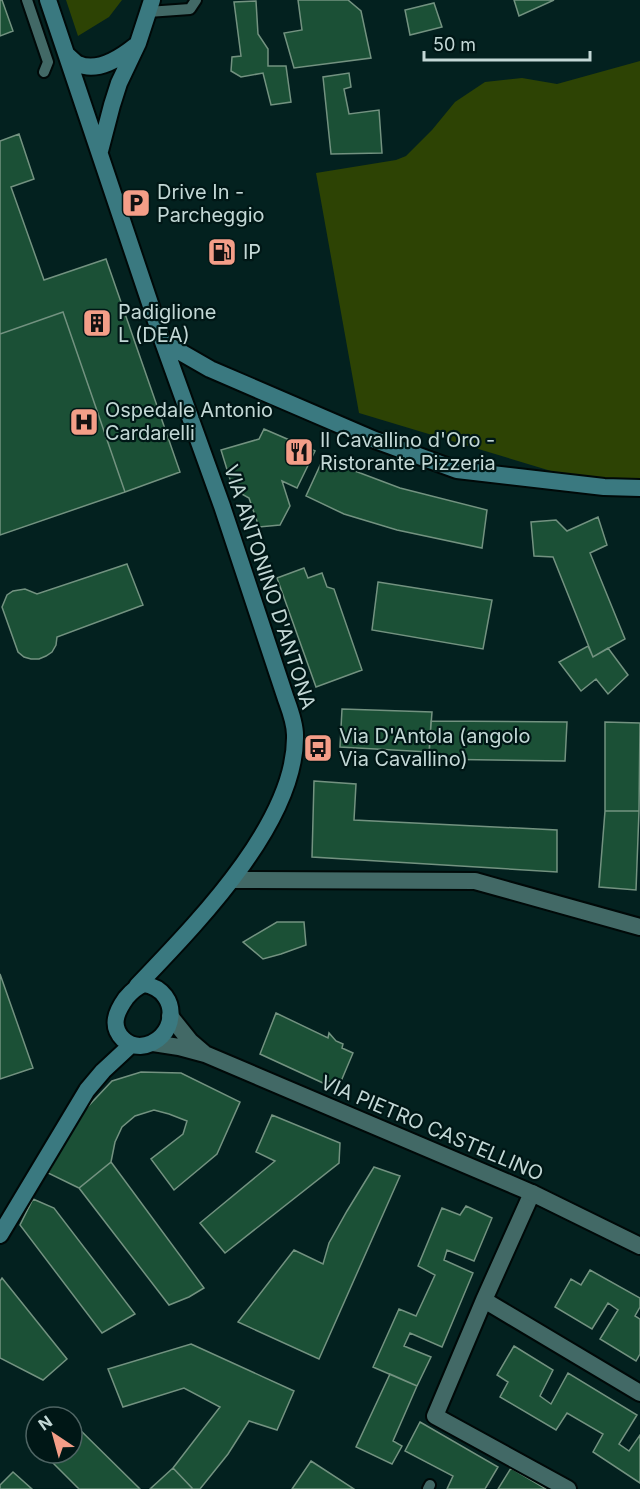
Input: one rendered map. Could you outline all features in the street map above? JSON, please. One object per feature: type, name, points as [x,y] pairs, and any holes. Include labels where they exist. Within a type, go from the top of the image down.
[{"type":"main road","name":"VIA ANTONINO D'ANTONA","points":[[48,0],[163,342],[222,506],[286,699],[295,736],[284,792],[263,833],[232,880],[137,986]]},
{"type":"main road","points":[[100,152],[119,83],[138,43],[150,6]]},
{"type":"main road","points":[[67,55],[78,63],[91,67],[120,58],[138,43]]},
{"type":"main road","points":[[163,342],[210,369],[375,440],[457,470],[604,487],[640,488]]},
{"type":"main road","name":"VIA ANTONINO D'ANTONA","points":[[154,986],[166,956]]},
{"type":"main road","points":[[144,984],[154,986],[168,1001],[171,1016],[165,1032],[148,1045],[131,1045],[118,1034],[115,1027],[115,1016],[122,1003],[137,986],[144,984]]},
{"type":"main road","points":[[0,1235],[87,1090],[103,1071],[131,1045]]},
{"type":"street","points":[[232,880],[475,881],[640,927]]},
{"type":"street","name":"VIA PIETRO CASTELLINO","points":[[171,1016],[190,1041],[205,1054]]},
{"type":"street","name":"VIA PIETRO CASTELLINO","points":[[153,1042],[205,1054],[532,1193],[640,1246]]},
{"type":"street","points":[[532,1193],[435,1416],[568,1489]]},
{"type":"street","points":[[484,1300],[640,1393]]},
{"type":"lane","points":[[27,0],[48,62],[44,72]]},
{"type":"lane","points":[[150,6],[190,9],[196,0]]},
{"type":"green space","points":[[66,0],[122,0],[109,17],[78,36]]},
{"type":"green space","points":[[640,61],[640,486],[604,487],[359,413],[316,173],[396,160],[406,156],[455,102],[485,82],[522,78],[557,84]]},
{"type":"building","points":[[0,0],[2,0],[13,31],[0,36]]},
{"type":"building","points":[[298,0],[348,0],[361,11],[371,58],[294,68],[284,33],[302,30]]},
{"type":"building","points":[[514,0],[554,0],[519,16]]},
{"type":"building","points":[[256,1],[258,34],[268,49],[268,66],[286,66],[291,102],[271,105],[263,73],[241,77],[231,71],[232,57],[241,56],[234,2]]},
{"type":"building","points":[[434,3],[442,27],[410,35],[405,10]]},
{"type":"building","points":[[349,73],[351,87],[344,89],[349,114],[379,110],[382,153],[331,154],[323,77]]},
{"type":"building","name":"Padiglione L (DEA)","points":[[19,134],[34,179],[11,187],[44,280],[106,259],[180,472],[125,492],[63,312],[0,334],[0,141]]},
{"type":"building","points":[[63,312],[125,492],[0,535],[0,334]]},
{"type":"building","points":[[264,429],[315,451],[297,488],[282,481],[290,506],[280,525],[259,527],[249,498],[233,489],[221,450],[259,439]]},
{"type":"building","points":[[323,459],[400,488],[487,510],[482,548],[397,530],[344,514],[306,496]]},
{"type":"building","points":[[598,517],[607,545],[590,553],[625,639],[593,657],[553,557],[534,556],[531,522],[556,520],[567,531]]},
{"type":"building","points":[[127,564],[143,605],[57,637],[52,652],[39,659],[24,657],[18,652],[2,607],[7,595],[13,591],[25,589],[37,594]]},
{"type":"building","points":[[304,568],[308,578],[322,573],[327,587],[334,589],[362,670],[316,687],[277,578]]},
{"type":"building","points":[[378,582],[492,600],[483,649],[372,630]]},
{"type":"building","points":[[588,646],[593,657],[608,648],[628,675],[608,694],[596,679],[581,691],[559,662]]},
{"type":"building","points":[[342,709],[432,712],[429,752],[340,747]]},
{"type":"building","points":[[431,721],[567,722],[565,761],[429,759]]},
{"type":"building","points":[[605,722],[640,723],[639,811],[605,811]]},
{"type":"building","points":[[314,781],[356,784],[354,820],[557,830],[557,872],[312,857]]},
{"type":"building","points":[[605,811],[639,811],[636,890],[599,887]]},
{"type":"building","points":[[277,922],[304,922],[306,945],[263,959],[243,942]]},
{"type":"building","points":[[0,974],[33,1068],[0,1079]]},
{"type":"building","points":[[276,1013],[328,1038],[329,1033],[336,1041],[343,1044],[342,1048],[353,1053],[339,1086],[326,1080],[323,1083],[260,1054]]},
{"type":"building","points":[[141,1072],[181,1073],[240,1102],[217,1154],[174,1190],[151,1159],[183,1134],[187,1121],[154,1110],[135,1116],[122,1127],[115,1142],[111,1162],[79,1188],[48,1173],[79,1116],[112,1081]]},
{"type":"building","points":[[272,1115],[340,1143],[339,1163],[225,1253],[200,1223],[275,1161],[256,1152]]},
{"type":"building","points":[[111,1162],[204,1288],[169,1305],[79,1188]]},
{"type":"building","points":[[374,1167],[400,1176],[319,1359],[238,1322],[294,1250],[323,1264],[329,1243]]},
{"type":"building","points":[[33,1199],[54,1208],[135,1314],[102,1333],[20,1225]]},
{"type":"building","points":[[466,1206],[492,1218],[474,1261],[447,1250],[444,1260],[473,1273],[442,1347],[410,1333],[404,1346],[431,1357],[417,1386],[373,1367],[399,1309],[416,1316],[435,1275],[418,1266],[442,1208],[460,1215]]},
{"type":"building","points":[[590,1270],[640,1298],[640,1307],[635,1316],[640,1319],[640,1354],[636,1361],[600,1339],[618,1310],[608,1303],[592,1329],[555,1307],[571,1279],[581,1285]]},
{"type":"building","points":[[2,1278],[67,1359],[43,1380],[0,1358],[0,1281]]},
{"type":"building","points":[[191,1344],[294,1391],[277,1430],[249,1421],[228,1454],[200,1489],[193,1489],[173,1468],[220,1407],[184,1388],[123,1407],[108,1369]]},
{"type":"building","points":[[514,1346],[553,1370],[540,1396],[551,1404],[568,1373],[637,1415],[619,1444],[629,1451],[640,1435],[640,1483],[593,1452],[603,1434],[567,1413],[556,1430],[500,1397],[508,1382],[497,1375]]},
{"type":"building","points":[[390,1374],[417,1386],[393,1441],[402,1446],[392,1464],[356,1447]]},
{"type":"building","points":[[420,1422],[498,1467],[485,1489],[447,1489],[453,1476],[405,1451]]},
{"type":"building","points":[[84,1434],[140,1489],[79,1489],[55,1465],[84,1465]]},
{"type":"building","points":[[311,1461],[354,1489],[292,1489]]},
{"type":"building","points":[[173,1468],[193,1489],[150,1489]]},
{"type":"building","points":[[511,1468],[546,1489],[498,1489]]},
{"type":"building","points":[[13,1472],[32,1489],[0,1489],[0,1485]]},
{"type":"place","name":"Drive In - Parcheggio","points":[[136,203]]},
{"type":"place","name":"IP","points":[[222,252]]},
{"type":"place","name":"Padiglione L (DEA)","points":[[97,323]]},
{"type":"place","name":"Ospedale Antonio Cardarelli","points":[[84,422]]},
{"type":"place","name":"Il Cavallino d'Oro - Ristorante Pizzeria","points":[[299,452]]},
{"type":"place","name":"Via D'Antola (angolo Via Cavallino)","points":[[318,748]]}]
